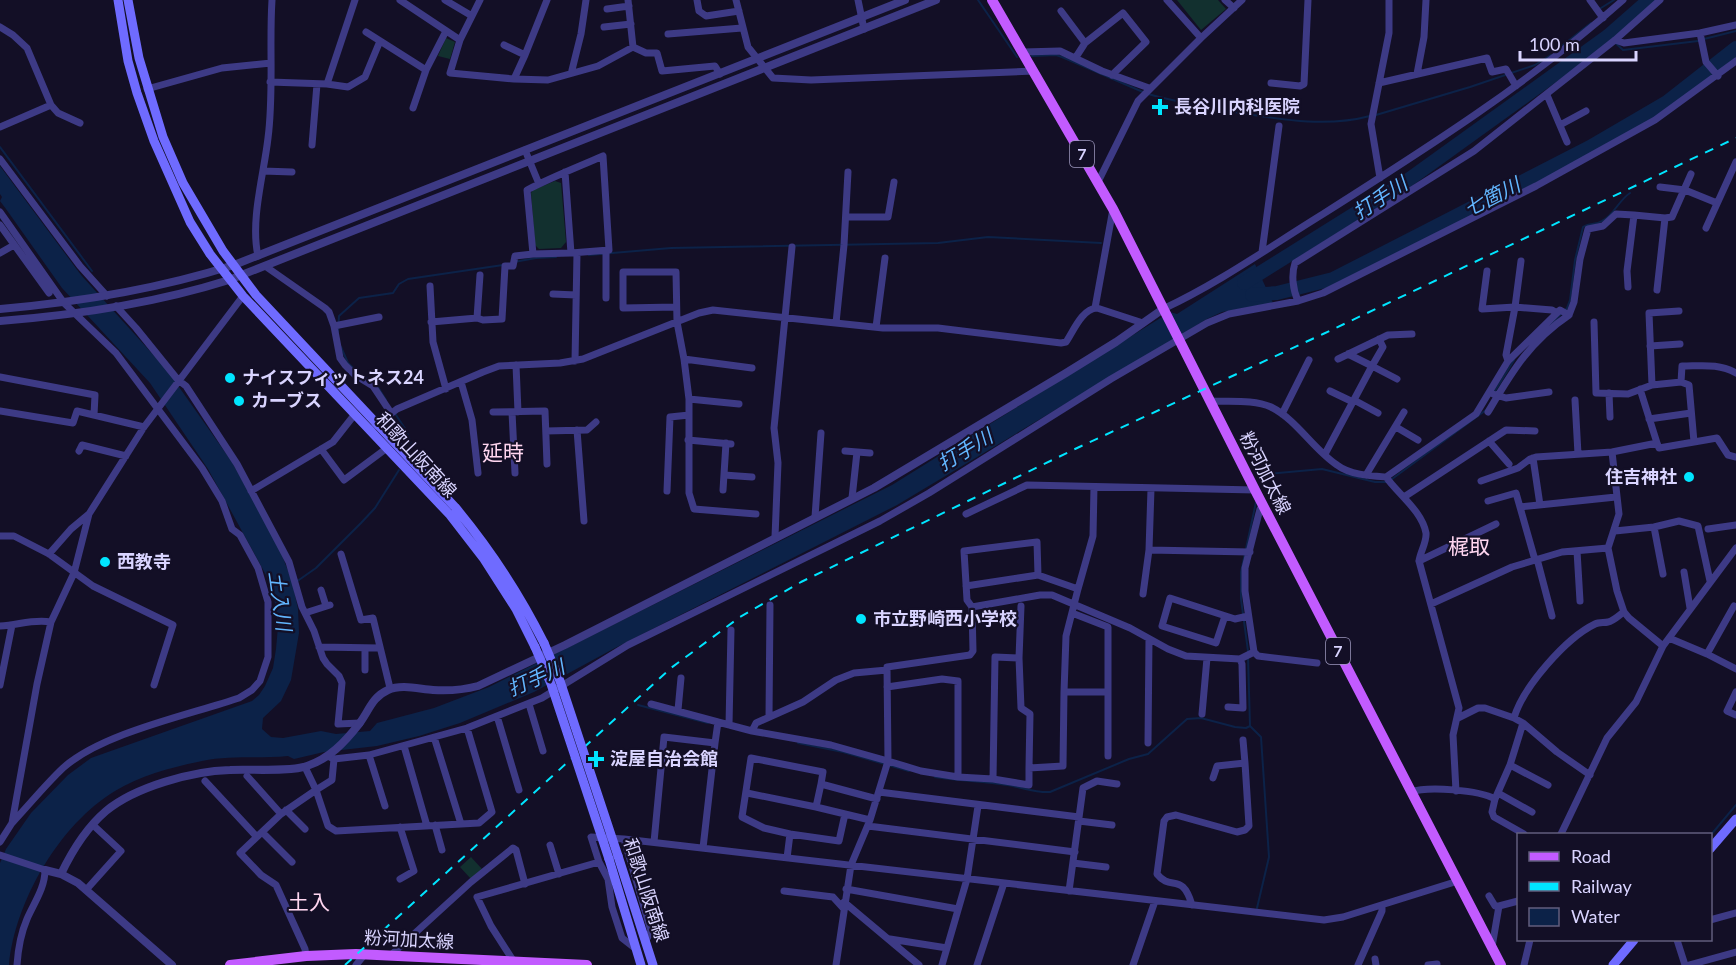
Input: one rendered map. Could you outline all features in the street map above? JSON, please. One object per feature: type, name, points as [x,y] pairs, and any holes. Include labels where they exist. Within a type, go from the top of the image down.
[{"type":"main road","name":"和歌山阪南線","points":[[118,0],[128,61],[154,141],[190,222],[210,254],[243,296],[355,414],[373,427],[387,448],[450,515],[484,559],[540,645],[560,681],[613,858],[641,965]]},
{"type":"main road","name":"和歌山阪南線","points":[[128,0],[138,58],[163,137],[183,183],[209,228],[256,295],[373,427],[455,507],[482,539],[524,602],[540,645]]},
{"type":"main road","name":"粉河加太線","points":[[992,0],[1113,209],[1255,490],[1501,965]]},
{"type":"main road","points":[[1712,847],[1736,819]]},
{"type":"main road","name":"和歌山阪南線","points":[[613,858],[653,965]]},
{"type":"main road","points":[[1613,965],[1632,941]]},
{"type":"main road","name":"粉河加太線","points":[[230,965],[306,956],[365,954],[433,961],[586,965]]},
{"type":"street","points":[[258,256],[255,244],[269,136],[272,0]]},
{"type":"street","points":[[327,84],[355,0]]},
{"type":"street","points":[[400,0],[460,40]]},
{"type":"street","points":[[445,0],[472,16]]},
{"type":"street","points":[[480,0],[460,40],[450,73],[549,80],[598,66],[633,47],[657,53],[662,71],[715,66],[720,74]]},
{"type":"street","points":[[514,79],[548,0]]},
{"type":"street","points":[[572,70],[586,0]]},
{"type":"street","points":[[697,0],[699,11],[706,16],[739,11]]},
{"type":"street","points":[[736,0],[748,47],[773,78],[811,80],[1034,71]]},
{"type":"street","points":[[858,0],[864,28]]},
{"type":"street","points":[[0,309],[67,303],[167,285],[234,265],[905,0]]},
{"type":"street","points":[[0,321],[77,313],[173,296],[229,280],[936,0]]},
{"type":"street","points":[[1167,0],[1201,38]]},
{"type":"street","points":[[1225,0],[1234,8]]},
{"type":"street","points":[[1098,182],[1134,108],[1147,91],[1242,0]]},
{"type":"street","points":[[1271,83],[1300,86],[1304,84],[1308,0]]},
{"type":"street","points":[[1380,178],[1371,124],[1389,33],[1389,0]]},
{"type":"street","points":[[1417,74],[1424,37],[1426,0]]},
{"type":"street","points":[[1590,0],[1603,18]]},
{"type":"street","points":[[306,956],[305,949],[276,885],[261,875],[240,853],[284,812],[332,780],[332,756],[360,723],[375,697],[390,688],[464,690],[478,686],[565,645],[852,498],[988,421],[1380,178],[1548,64],[1623,0]]},
{"type":"street","points":[[1297,298],[1293,280],[1295,263],[1474,150],[1616,40],[1660,0]]},
{"type":"street","points":[[607,9],[628,3],[633,47]]},
{"type":"street","points":[[1061,11],[1085,43]]},
{"type":"street","points":[[1076,57],[1085,43],[1123,13],[1146,42],[1112,75]]},
{"type":"street","points":[[604,27],[631,24]]},
{"type":"street","points":[[1616,40],[1624,43],[1700,33],[1736,25]]},
{"type":"street","points":[[0,27],[27,48],[51,105],[58,113],[80,123]]},
{"type":"street","points":[[668,33],[742,28]]},
{"type":"street","points":[[413,108],[426,70],[446,31]]},
{"type":"street","points":[[366,32],[426,70]]},
{"type":"street","points":[[1700,33],[1706,62],[1718,76]]},
{"type":"street","points":[[270,82],[348,87],[365,77],[380,41]]},
{"type":"street","points":[[504,45],[525,55]]},
{"type":"street","points":[[1023,52],[1053,50],[1076,57],[1147,91]]},
{"type":"street","points":[[1379,83],[1486,58],[1492,72],[1506,69],[1516,86]]},
{"type":"street","points":[[61,874],[70,855],[93,825],[106,811],[134,794],[176,779],[214,770],[305,767],[332,756],[369,755],[467,728],[529,704],[628,645],[880,521],[1207,322],[1228,314],[1323,294],[1536,186],[1655,120],[1736,61]]},
{"type":"street","points":[[147,89],[222,68],[271,63]]},
{"type":"street","points":[[312,145],[317,84]]},
{"type":"street","points":[[670,93],[675,103]]},
{"type":"street","points":[[1547,95],[1568,142]]},
{"type":"street","points":[[0,127],[51,105]]},
{"type":"street","points":[[1560,125],[1586,111]]},
{"type":"street","points":[[1262,252],[1279,126]]},
{"type":"street","points":[[525,150],[539,184]]},
{"type":"street","points":[[533,254],[527,190],[603,156],[609,250],[606,253],[606,298]]},
{"type":"street","points":[[0,159],[80,266],[107,296]]},
{"type":"street","points":[[1706,228],[1736,162]]},
{"type":"street","points":[[263,171],[291,172]]},
{"type":"street","points":[[565,172],[575,254],[575,361]]},
{"type":"street","points":[[836,323],[848,172]]},
{"type":"street","points":[[1388,481],[1476,414],[1522,357],[1574,302],[1580,259],[1588,229],[1603,226],[1616,214],[1672,217],[1691,174]]},
{"type":"street","points":[[846,217],[888,217],[894,182]]},
{"type":"street","points":[[1660,187],[1685,190],[1717,203]]},
{"type":"street","points":[[1095,308],[1113,209]]},
{"type":"street","points":[[0,212],[67,303],[116,353],[159,406],[202,468],[222,501],[232,529],[240,535],[258,568],[268,602],[270,632],[268,657],[260,681],[252,690],[239,698],[133,731],[85,753],[64,768],[12,823],[0,842]]},
{"type":"street","points":[[1628,287],[1627,271],[1634,215]]},
{"type":"street","points":[[1657,290],[1665,218]]},
{"type":"street","points":[[0,225],[49,293]]},
{"type":"street","points":[[0,253],[14,245]]},
{"type":"street","points":[[775,537],[778,463],[774,428],[792,247]]},
{"type":"street","points":[[431,322],[477,318],[502,319],[505,267],[513,266],[515,256],[606,253]]},
{"type":"street","points":[[876,327],[885,258]]},
{"type":"street","points":[[1508,361],[1506,355],[1521,261]]},
{"type":"street","points":[[265,266],[329,312],[337,325],[340,358],[355,375],[373,386],[394,411]]},
{"type":"street","points":[[1486,271],[1482,309],[1515,307],[1563,313]]},
{"type":"street","points":[[676,307],[623,308],[623,272],[676,272],[677,322],[689,399],[689,494],[694,509],[756,514]]},
{"type":"street","points":[[477,318],[480,274]]},
{"type":"street","points":[[430,286],[434,342],[446,389]]},
{"type":"street","points":[[553,294],[576,294]]},
{"type":"street","points":[[12,823],[37,684],[51,622],[74,573],[89,514],[159,406],[243,296]]},
{"type":"street","points":[[116,306],[178,380],[186,386],[237,464],[289,562],[305,613],[327,664],[339,676],[342,683],[338,724],[360,723]]},
{"type":"street","points":[[373,427],[394,411],[499,366],[575,361],[699,313],[713,310],[876,327],[938,328],[1061,343],[1066,342],[1085,313],[1095,308],[1143,323]]},
{"type":"street","points":[[1652,385],[1649,313],[1679,311]]},
{"type":"street","points":[[1488,412],[1508,361],[1515,352],[1563,313]]},
{"type":"street","points":[[337,325],[379,317]]},
{"type":"street","points":[[1594,322],[1596,393],[1628,394],[1652,385],[1681,382],[1689,385],[1694,442]]},
{"type":"street","points":[[1338,358],[1388,335],[1412,334]]},
{"type":"street","points":[[1325,454],[1383,347],[1379,339]]},
{"type":"street","points":[[1650,346],[1680,344]]},
{"type":"street","points":[[1515,352],[1522,357]]},
{"type":"street","points":[[1348,354],[1397,379]]},
{"type":"street","points":[[684,359],[752,368]]},
{"type":"street","points":[[1282,414],[1309,360]]},
{"type":"street","points":[[514,473],[516,365]]},
{"type":"street","points":[[1681,382],[1682,366],[1716,366],[1728,368],[1736,373]]},
{"type":"street","points":[[0,377],[95,395],[94,415]]},
{"type":"street","points":[[461,382],[472,420],[478,473]]},
{"type":"street","points":[[1640,389],[1659,448],[1717,438],[1728,455],[1736,457]]},
{"type":"street","points":[[1330,391],[1378,413]]},
{"type":"street","points":[[1494,394],[1506,398],[1549,392]]},
{"type":"street","points":[[1609,393],[1610,417]]},
{"type":"street","points":[[689,399],[739,404]]},
{"type":"street","points":[[1575,400],[1578,454]]},
{"type":"street","points":[[1211,401],[1269,406],[1282,414],[1341,468],[1388,481],[1417,515],[1426,532],[1419,561],[1459,708],[1453,735],[1456,791]]},
{"type":"street","points":[[0,411],[73,423],[77,411],[144,428]]},
{"type":"street","points":[[493,412],[545,411],[547,464]]},
{"type":"street","points":[[1366,475],[1404,412]]},
{"type":"street","points":[[1649,419],[1691,413]]},
{"type":"street","points":[[251,491],[333,442],[355,414]]},
{"type":"street","points":[[667,491],[670,417],[688,415]]},
{"type":"street","points":[[546,431],[587,430],[596,422]]},
{"type":"street","points":[[1396,427],[1418,440]]},
{"type":"street","points":[[577,430],[584,521]]},
{"type":"street","points":[[1404,497],[1506,430],[1535,431]]},
{"type":"street","points":[[815,517],[821,433]]},
{"type":"street","points":[[688,440],[728,443],[723,490]]},
{"type":"street","points":[[1489,441],[1509,464]]},
{"type":"street","points":[[1481,481],[1518,468],[1533,458],[1612,452],[1657,443]]},
{"type":"street","points":[[79,451],[82,445],[126,456]]},
{"type":"street","points":[[321,449],[344,480],[387,448]]},
{"type":"street","points":[[845,451],[870,453]]},
{"type":"street","points":[[852,498],[857,452]]},
{"type":"street","points":[[1612,452],[1619,514],[1608,548],[1617,591],[1624,612],[1643,631],[1663,646]]},
{"type":"street","points":[[1533,458],[1540,505]]},
{"type":"street","points":[[724,475],[752,477]]},
{"type":"street","points":[[966,514],[1027,485],[1255,490]]},
{"type":"street","points":[[1029,768],[1063,766],[1066,636],[1093,536],[1094,487]]},
{"type":"street","points":[[1143,594],[1149,550],[1151,489]]},
{"type":"street","points":[[1488,501],[1516,493],[1552,616]]},
{"type":"street","points":[[1520,507],[1616,497]]},
{"type":"street","points":[[1228,707],[1243,708],[1242,664],[1247,656],[1246,552],[1260,509],[1264,507]]},
{"type":"street","points":[[49,554],[71,528],[89,514]]},
{"type":"street","points":[[1615,531],[1654,527],[1679,521],[1698,526],[1710,580]]},
{"type":"street","points":[[1419,561],[1496,524]]},
{"type":"street","points":[[1708,529],[1736,525]]},
{"type":"street","points":[[1654,527],[1664,574]]},
{"type":"street","points":[[0,536],[14,536],[49,554],[93,586],[173,625],[154,685]]},
{"type":"street","points":[[836,965],[851,865],[869,823],[888,761],[887,667],[970,655],[973,651],[972,607],[967,600],[964,551],[1037,542],[1038,575]]},
{"type":"street","points":[[1431,604],[1512,567],[1562,552],[1608,548]]},
{"type":"street","points":[[1561,833],[1607,738],[1636,702],[1663,646],[1710,580],[1736,549]]},
{"type":"street","points":[[1149,550],[1246,552]]},
{"type":"street","points":[[1577,551],[1580,601]]},
{"type":"street","points":[[341,554],[361,620],[373,618],[390,688]]},
{"type":"street","points":[[1684,572],[1690,608]]},
{"type":"street","points":[[966,586],[1038,575],[1078,589]]},
{"type":"street","points":[[305,613],[328,605],[321,590]]},
{"type":"street","points":[[972,607],[1052,595],[1108,627],[1108,756]]},
{"type":"street","points":[[1225,616],[1216,643],[1162,626],[1170,598],[1235,619],[1245,617]]},
{"type":"street","points":[[769,717],[770,605]]},
{"type":"street","points":[[651,704],[729,725],[831,745],[921,771],[1029,785],[1030,714],[1021,708],[1019,658],[1021,606]]},
{"type":"street","points":[[1707,654],[1734,606]]},
{"type":"street","points":[[1073,609],[1130,628],[1186,656],[1207,658],[1258,656],[1317,663]]},
{"type":"street","points":[[1514,718],[1524,698],[1556,653],[1574,637],[1596,624],[1610,622],[1624,612]]},
{"type":"street","points":[[0,626],[37,620],[51,622]]},
{"type":"street","points":[[0,685],[12,625]]},
{"type":"street","points":[[729,725],[731,630]]},
{"type":"street","points":[[1669,638],[1735,666]]},
{"type":"street","points":[[1148,744],[1149,639]]},
{"type":"street","points":[[319,647],[380,648]]},
{"type":"street","points":[[365,648],[365,670]]},
{"type":"street","points":[[993,779],[995,657],[1019,658]]},
{"type":"street","points":[[1202,714],[1207,658]]},
{"type":"street","points":[[752,730],[756,723],[803,702],[836,680],[854,673],[887,670]]},
{"type":"street","points":[[678,711],[681,678]]},
{"type":"street","points":[[887,687],[942,679],[957,681],[958,777]]},
{"type":"street","points":[[1064,692],[1107,692]]},
{"type":"street","points":[[1736,692],[1727,711],[1736,715]]},
{"type":"street","points":[[529,704],[543,751]]},
{"type":"street","points":[[1458,717],[1478,708],[1485,708],[1514,718],[1590,775]]},
{"type":"street","points":[[497,717],[519,789]]},
{"type":"street","points":[[703,848],[718,722]]},
{"type":"street","points":[[1522,833],[1494,817],[1492,812],[1523,723]]},
{"type":"street","points":[[305,767],[328,826],[336,831],[479,823],[492,812],[467,728]]},
{"type":"street","points":[[434,737],[461,824]]},
{"type":"street","points":[[654,842],[664,737],[715,743]]},
{"type":"street","points":[[1192,905],[1188,890],[1180,884],[1162,880],[1157,874],[1164,822],[1167,817],[1176,815],[1237,832],[1249,826],[1243,740]]},
{"type":"street","points":[[404,746],[442,850]]},
{"type":"street","points":[[369,755],[385,806]]},
{"type":"street","points":[[816,807],[823,772],[751,758],[742,817],[764,828],[839,842],[845,814]]},
{"type":"street","points":[[1213,778],[1217,766],[1245,764]]},
{"type":"street","points":[[1510,765],[1548,784]]},
{"type":"street","points":[[247,776],[305,829]]},
{"type":"street","points":[[205,781],[259,835],[292,861]]},
{"type":"street","points":[[1069,891],[1083,788],[1097,781],[1117,784]]},
{"type":"street","points":[[821,784],[878,796],[978,806],[1112,825]]},
{"type":"street","points":[[1410,792],[1420,789],[1496,796],[1532,812]]},
{"type":"street","points":[[747,793],[845,814],[869,823],[974,840],[1075,852]]},
{"type":"street","points":[[942,965],[967,879],[978,806]]},
{"type":"street","points":[[86,890],[121,851],[93,825]]},
{"type":"street","points":[[400,827],[414,871],[400,879]]},
{"type":"street","points":[[787,858],[790,834]]},
{"type":"street","points":[[636,949],[622,938],[612,907],[608,879],[599,862],[591,837],[654,842],[1324,920],[1343,917],[1458,881]]},
{"type":"street","points":[[624,839],[651,931],[645,942]]},
{"type":"street","points":[[550,845],[559,874]]},
{"type":"street","points":[[391,955],[471,882],[513,848],[516,850],[525,884]]},
{"type":"street","points":[[0,855],[61,874],[78,883],[172,965]]},
{"type":"street","points":[[514,962],[491,926],[477,897],[599,862]]},
{"type":"street","points":[[1073,862],[1106,867]]},
{"type":"street","points":[[17,965],[18,950],[26,921],[45,880],[45,870]]},
{"type":"street","points":[[977,965],[1004,883]]},
{"type":"street","points":[[846,889],[958,909]]},
{"type":"street","points":[[784,891],[833,897],[888,938],[919,965]]},
{"type":"street","points":[[1489,896],[1495,906],[1517,901]]},
{"type":"street","points":[[1133,965],[1155,901]]},
{"type":"street","points":[[1358,965],[1382,911],[1382,905]]},
{"type":"street","points":[[1492,947],[1500,906]]},
{"type":"street","points":[[1712,919],[1736,913]]},
{"type":"street","points":[[888,938],[947,948]]},
{"type":"street","points":[[1524,965],[1530,941]]},
{"type":"street","points":[[1678,941],[1685,965]]},
{"type":"street","points":[[1689,965],[1736,952]]},
{"type":"street","points":[[356,965],[365,954]]},
{"type":"street","points":[[1428,965],[1437,964]]},
{"type":"green space","points":[[1177,0],[1218,0],[1226,9],[1201,30]]},
{"type":"green space","points":[[446,38],[455,42],[450,59],[438,56]]},
{"type":"green space","points":[[555,181],[561,183],[566,242],[561,248],[539,249],[535,245],[531,193]]},
{"type":"green space","points":[[471,857],[482,869],[471,879],[460,867]]},
{"type":"water","name":"土入川","points":[[0,166],[81,275],[167,370],[232,462],[278,545],[292,581],[298,609],[299,633],[291,680],[281,701],[263,718],[262,729],[271,737],[283,738],[321,731],[336,734],[370,731],[377,723],[434,708],[489,687],[892,485],[1170,312],[1177,314],[1255,264],[1273,303],[1222,312],[1207,319],[897,505],[615,648],[534,692],[460,723],[377,746],[324,752],[294,759],[288,756],[212,759],[157,772],[125,785],[95,805],[59,844],[44,866],[20,915],[9,965],[0,965],[0,863],[6,849],[31,813],[68,775],[91,758],[252,701],[265,686],[273,668],[278,627],[275,603],[266,575],[208,469],[150,383],[62,288],[0,201],[2,197],[0,194]]},
{"type":"waterway","points":[[978,0],[1017,57]]},
{"type":"waterway","points":[[1601,8],[1614,0]]},
{"type":"waterway","name":"打手川","points":[[1244,283],[1404,183],[1608,36],[1649,0]]},
{"type":"waterway","points":[[1558,49],[1591,23]]},
{"type":"waterway","points":[[1704,39],[1736,31]]},
{"type":"waterway","points":[[1608,36],[1623,50],[1698,41]]},
{"type":"waterway","name":"七箇川","points":[[1252,295],[1277,293],[1333,279],[1590,147],[1667,102],[1736,48]]},
{"type":"waterway","points":[[1032,56],[1056,55],[1143,92]]},
{"type":"waterway","points":[[1376,115],[1535,65],[1551,55]]},
{"type":"waterway","points":[[1148,94],[1201,106],[1285,120],[1319,122],[1353,120],[1370,116]]},
{"type":"waterway","points":[[0,147],[92,271]]},
{"type":"waterway","points":[[1551,324],[1567,308],[1570,300],[1575,260],[1583,227],[1606,219],[1630,193]]},
{"type":"waterway","points":[[589,255],[671,248],[938,243],[988,237],[1101,243]]},
{"type":"waterway","points":[[514,262],[556,257]]},
{"type":"waterway","points":[[338,332],[339,316],[359,298],[393,293],[399,284],[408,279],[503,265]]},
{"type":"waterway","points":[[341,347],[348,363],[358,373],[376,384],[386,400]]},
{"type":"waterway","points":[[1495,391],[1514,360]]},
{"type":"waterway","points":[[1392,479],[1486,410]]},
{"type":"waterway","points":[[394,412],[406,430],[412,446]]},
{"type":"waterway","points":[[1262,482],[1267,474],[1322,469],[1375,482],[1386,482]]},
{"type":"waterway","name":"土入川","points":[[296,582],[316,568],[375,508],[399,470]]},
{"type":"waterway","points":[[1248,651],[1241,599],[1241,572],[1256,502]]},
{"type":"waterway","points":[[1248,657],[1250,726]]},
{"type":"waterway","points":[[638,705],[708,723]]},
{"type":"waterway","points":[[935,777],[1050,792],[1129,759],[1148,754],[1187,719],[1201,718],[1235,727],[1250,726]]},
{"type":"waterway","points":[[1250,726],[1261,737],[1269,857],[1257,908]]},
{"type":"waterway","points":[[798,743],[843,752],[909,771]]},
{"type":"waterway","points":[[1712,834],[1736,805]]},
{"type":"railway","points":[[345,965],[671,668],[740,617],[801,582],[1075,449],[1736,138]]},
{"type":"place","name":"長谷川内科医院","points":[[1160,107]]},
{"type":"place","name":"ナイスフィットネス24","points":[[230,378]]},
{"type":"place","name":"カーブス","points":[[239,401]]},
{"type":"place","name":"住吉神社","points":[[1689,477]]},
{"type":"place","name":"西教寺","points":[[105,562]]},
{"type":"place","name":"市立野崎西小学校","points":[[861,619]]},
{"type":"place","name":"淀屋自治会館","points":[[596,759]]},
{"type":"district","name":"延時","points":[[503,453]]},
{"type":"district","name":"梶取","points":[[1469,547]]},
{"type":"district","name":"土入","points":[[309,903]]}]
